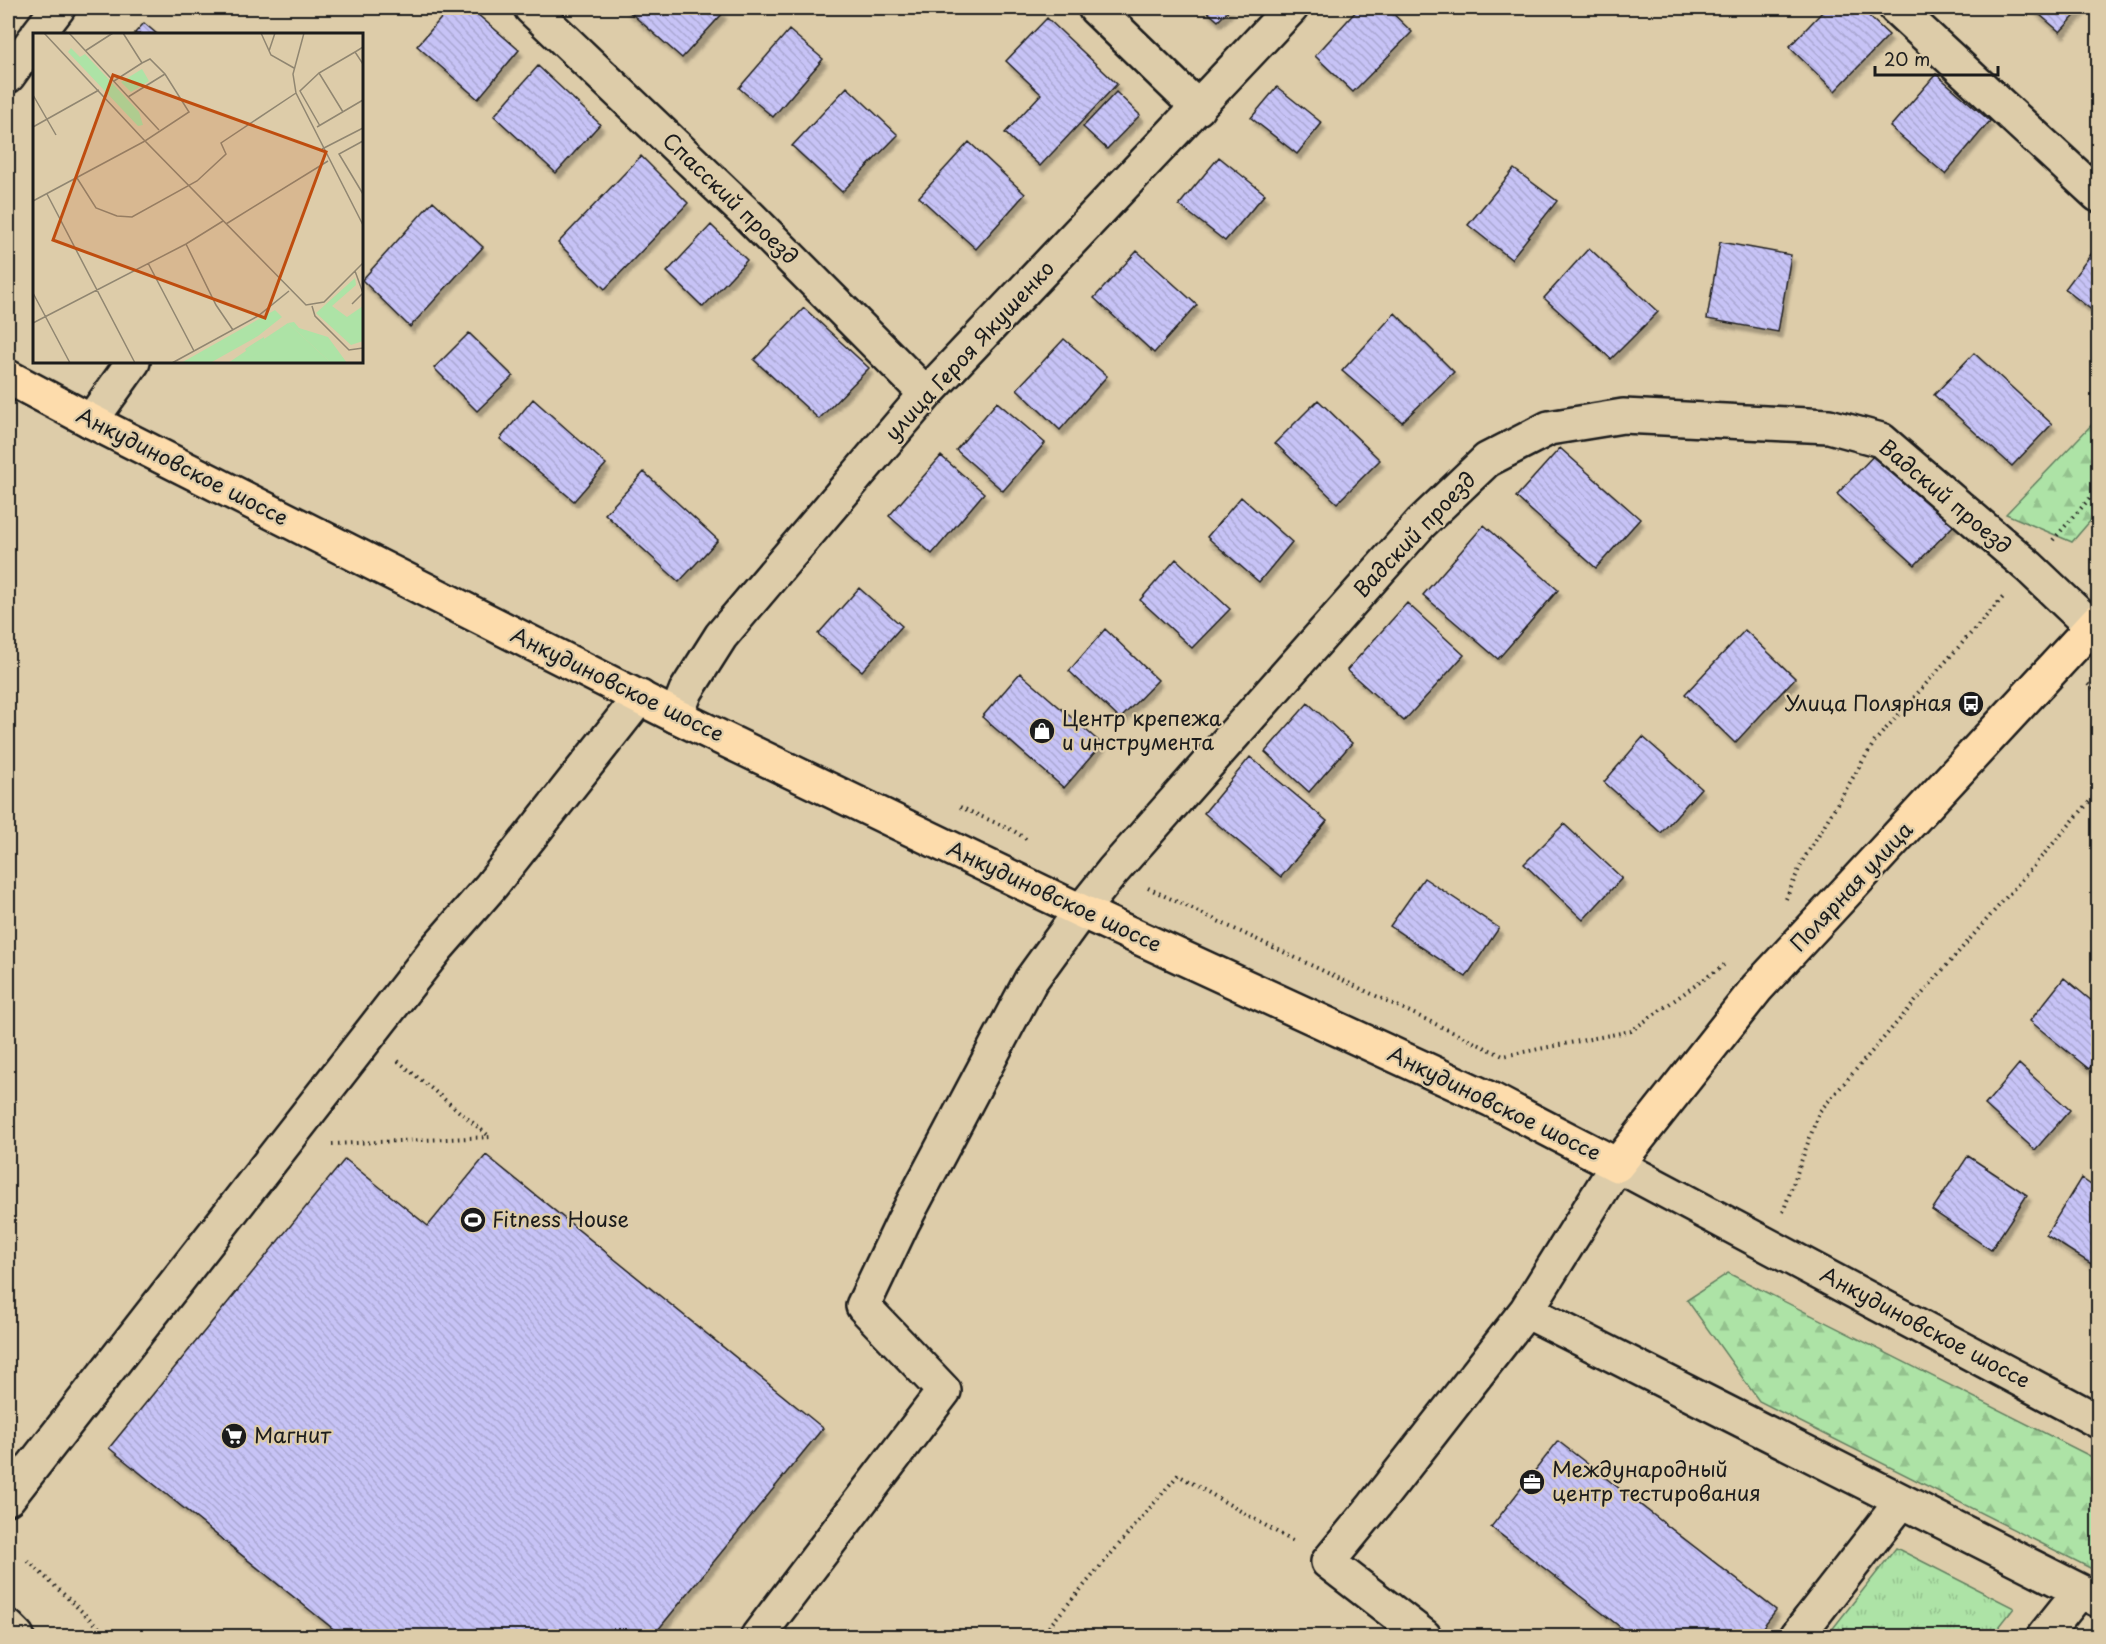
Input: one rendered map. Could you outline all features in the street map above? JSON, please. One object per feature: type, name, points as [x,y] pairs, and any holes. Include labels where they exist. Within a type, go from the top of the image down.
[{"type":"main road","name":"Анкудиновское шоссе","points":[[8,377],[676,716],[1081,911],[1492,1100],[1617,1165]]},
{"type":"main road","name":"Полярная улица","points":[[1617,1165],[1757,988],[2095,624]]},
{"type":"street","points":[[39,33],[58,8]]},
{"type":"street","name":"Спасский проезд","points":[[531,8],[749,216],[926,394]]},
{"type":"street","points":[[1095,8],[1198,108]]},
{"type":"street","name":"улица Героя Якушенко","points":[[676,716],[686,691],[721,636],[926,394],[1291,8]]},
{"type":"street","points":[[1896,8],[2098,195]]},
{"type":"street","points":[[8,76],[33,41]]},
{"type":"street","points":[[91,421],[132,363]]},
{"type":"street","name":"Вадский проезд","points":[[758,1636],[944,1391],[863,1306],[903,1222],[1031,980],[1113,871],[1421,523],[1487,460],[1550,428],[1623,416],[1829,426],[1871,437],[1881,440],[2095,624]]},
{"type":"street","points":[[8,1498],[429,959],[491,886],[640,697]]},
{"type":"street","points":[[1424,1636],[1328,1562],[1526,1311],[1617,1165]]},
{"type":"street","name":"Анкудиновское шоссе","points":[[1617,1165],[2098,1420]]},
{"type":"street","points":[[1526,1311],[2089,1595],[2044,1636]]},
{"type":"street","points":[[1797,1636],[1902,1501]]},
{"type":"street","points":[[8,1627],[17,1636]]},
{"type":"path","points":[[1782,908],[1802,862],[1875,741],[2098,489]]},
{"type":"path","points":[[1782,1214],[1819,1112],[2098,792]]},
{"type":"path","points":[[950,803],[1014,831],[1032,844]]},
{"type":"path","points":[[1113,871],[1503,1056],[1631,1031],[1725,964]]},
{"type":"path","points":[[331,1144],[490,1137],[398,1061]]},
{"type":"path","points":[[1041,1636],[1178,1475],[1328,1562]]},
{"type":"path","points":[[28,1561],[108,1636]]},
{"type":"green space","points":[[2098,418],[2098,512],[2072,542],[2006,514]]},
{"type":"green space","points":[[1728,1273],[2098,1460],[2098,1572],[1759,1401],[1687,1300]]},
{"type":"green space","points":[[1896,1548],[2014,1608],[1992,1636],[1827,1636]]},
{"type":"building","points":[[450,8],[470,8],[519,50],[478,99],[417,46]]},
{"type":"building","points":[[625,8],[716,8],[723,13],[682,58]]},
{"type":"building","points":[[1203,8],[1231,8],[1218,21]]},
{"type":"building","points":[[1359,8],[1387,8],[1412,32],[1353,92],[1315,56]]},
{"type":"building","points":[[1826,8],[1860,8],[1889,35],[1835,91],[1789,47]]},
{"type":"building","points":[[2032,8],[2082,8],[2060,32]]},
{"type":"building","points":[[1047,18],[1117,84],[1040,166],[1005,133],[1041,94],[1006,61]]},
{"type":"building","points":[[144,23],[156,33],[135,33]]},
{"type":"building","points":[[789,30],[823,59],[773,117],[739,88]]},
{"type":"building","points":[[538,66],[600,124],[556,173],[494,116]]},
{"type":"building","points":[[1936,74],[1990,121],[1945,174],[1890,127]]},
{"type":"building","points":[[847,87],[898,135],[842,192],[792,146]]},
{"type":"building","points":[[1277,87],[1322,123],[1297,154],[1251,118]]},
{"type":"building","points":[[1116,92],[1140,115],[1107,149],[1083,127]]},
{"type":"building","points":[[969,142],[1025,194],[976,249],[919,197]]},
{"type":"building","points":[[641,156],[688,203],[605,289],[558,243]]},
{"type":"building","points":[[1219,157],[1265,194],[1225,241],[1179,205]]},
{"type":"building","points":[[1514,169],[1557,201],[1511,259],[1468,225]]},
{"type":"building","points":[[433,201],[483,247],[410,327],[363,279]]},
{"type":"building","points":[[711,225],[747,260],[703,307],[667,272]]},
{"type":"building","points":[[1720,242],[1791,255],[1778,332],[1707,319]]},
{"type":"building","points":[[2098,245],[2098,315],[2065,289]]},
{"type":"building","points":[[1589,248],[1658,312],[1611,359],[1544,298]]},
{"type":"building","points":[[1137,251],[1197,305],[1154,353],[1094,298]]},
{"type":"building","points":[[804,308],[869,368],[819,419],[754,360]]},
{"type":"building","points":[[1395,313],[1454,372],[1402,422],[1342,371]]},
{"type":"building","points":[[469,333],[513,376],[477,411],[434,368]]},
{"type":"building","points":[[1064,339],[1107,376],[1060,430],[1017,389]]},
{"type":"building","points":[[1974,353],[2052,424],[2012,466],[1934,395]]},
{"type":"building","points":[[533,399],[606,464],[574,501],[500,439]]},
{"type":"building","points":[[1318,400],[1380,460],[1337,503],[1275,443]]},
{"type":"building","points":[[997,402],[1045,443],[1003,491],[956,450]]},
{"type":"building","points":[[1560,448],[1640,519],[1596,568],[1516,497]]},
{"type":"building","points":[[1877,452],[1956,523],[1915,565],[1837,494]]},
{"type":"building","points":[[941,456],[984,493],[932,554],[889,516]]},
{"type":"building","points":[[644,472],[718,540],[679,582],[605,514]]},
{"type":"building","points":[[1241,497],[1292,542],[1259,582],[1207,537]]},
{"type":"building","points":[[1484,525],[1558,590],[1498,659],[1423,595]]},
{"type":"building","points":[[1176,559],[1230,609],[1192,648],[1140,600]]},
{"type":"building","points":[[859,588],[902,626],[862,671],[818,634]]},
{"type":"building","points":[[1407,603],[1464,655],[1404,721],[1347,670]]},
{"type":"building","points":[[1105,629],[1158,680],[1120,719],[1069,671]]},
{"type":"building","points":[[1745,630],[1795,678],[1735,743],[1685,694]]},
{"type":"building","name":"Центр крепежа и инструмента","points":[[1020,673],[1102,744],[1064,788],[982,717]]},
{"type":"building","points":[[1308,703],[1352,743],[1309,792],[1265,752]]},
{"type":"building","points":[[1643,737],[1701,788],[1661,833],[1604,782]]},
{"type":"building","points":[[1250,757],[1327,821],[1281,877],[1204,813]]},
{"type":"building","points":[[1564,824],[1622,878],[1583,920],[1524,864]]},
{"type":"building","points":[[1424,878],[1499,928],[1466,977],[1390,926]]},
{"type":"building","points":[[2064,978],[2098,1006],[2098,1057],[2089,1069],[2030,1021]]},
{"type":"building","points":[[2019,1064],[2070,1110],[2035,1150],[1985,1105]]},
{"type":"building","points":[[486,1155],[823,1428],[653,1636],[342,1636],[109,1448],[345,1159],[428,1226]]},
{"type":"building","points":[[1968,1156],[2027,1195],[1991,1250],[1932,1210]]},
{"type":"building","points":[[2081,1178],[2098,1190],[2098,1264],[2096,1267],[2046,1235]]},
{"type":"building","points":[[1558,1441],[1776,1610],[1756,1636],[1632,1636],[1491,1527]]},
{"type":"place","name":"Улица Полярная","points":[[1971,704]]},
{"type":"place","name":"Центр крепежа и инструмента","points":[[1042,731]]},
{"type":"place","name":"Fitness House","points":[[473,1220]]},
{"type":"place","name":"Магнит","points":[[234,1436]]},
{"type":"place","name":"Международный центр тестирования","points":[[1532,1482]]}]
